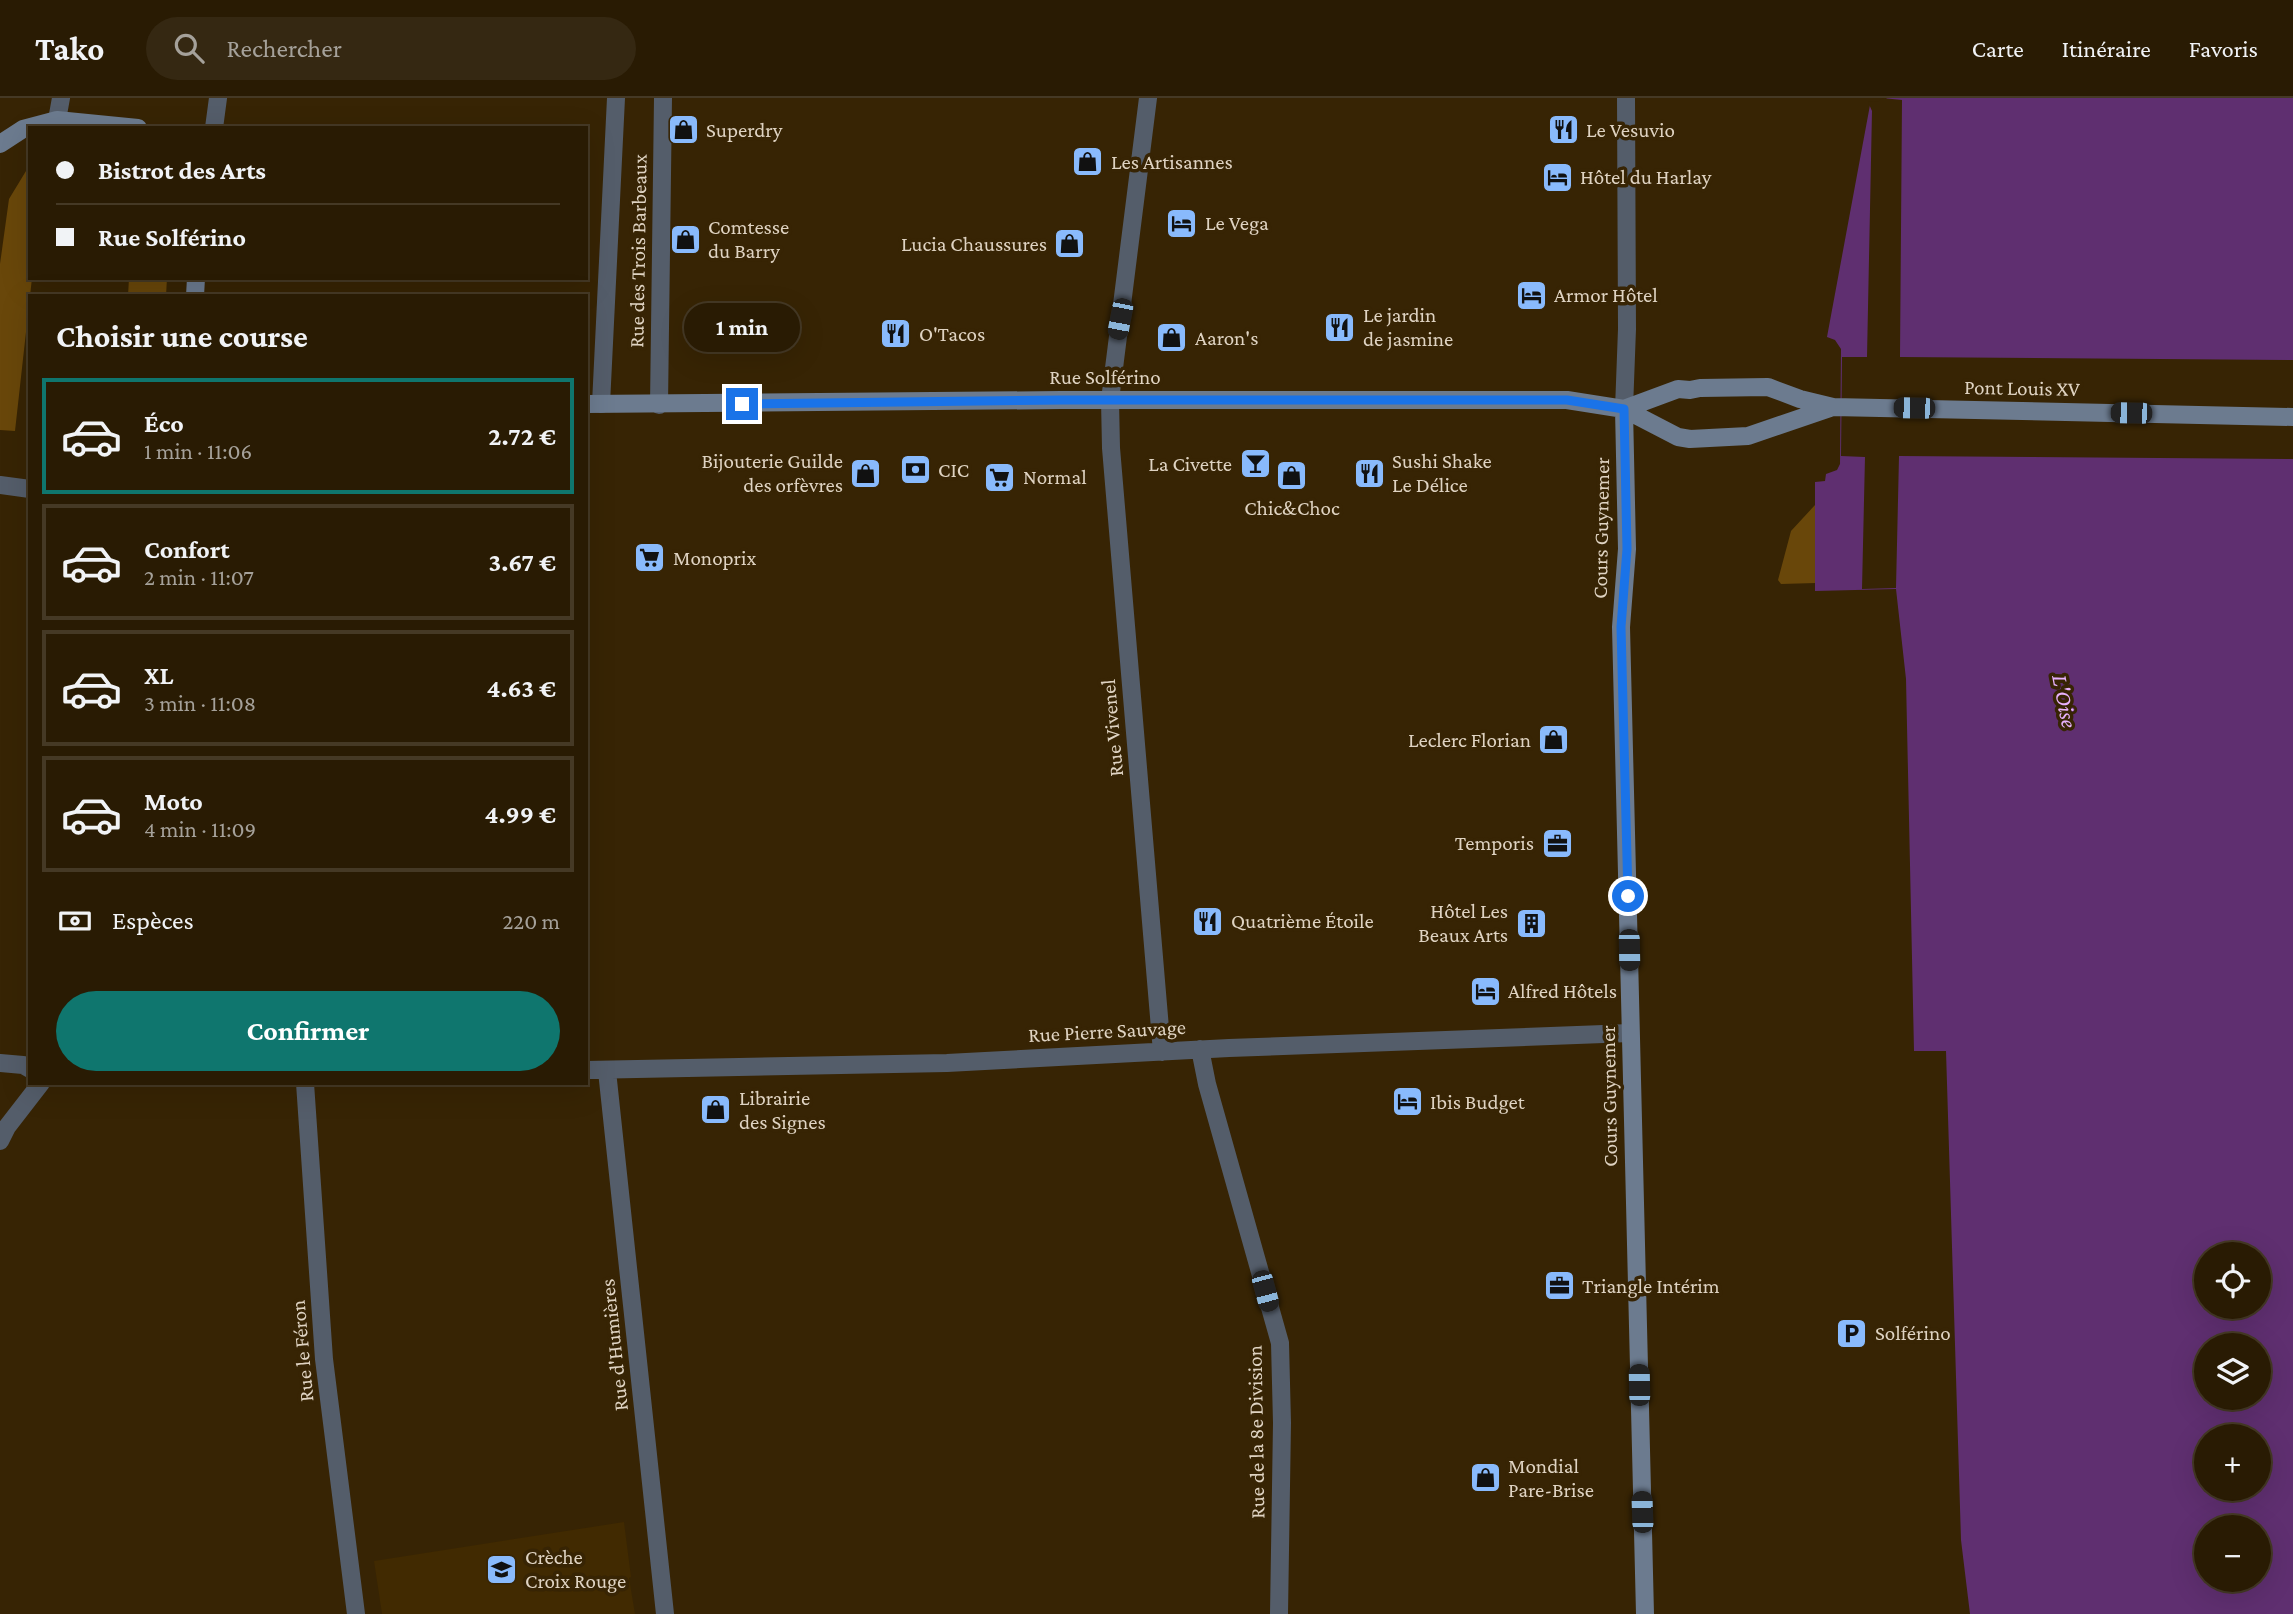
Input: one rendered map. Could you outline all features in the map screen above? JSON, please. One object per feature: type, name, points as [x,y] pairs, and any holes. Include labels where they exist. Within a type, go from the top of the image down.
[{"type":"main road","points":[[34,126],[57,120],[118,126]]},
{"type":"main road","points":[[0,144],[28,128]]},
{"type":"main road","name":"Rue Solférino","points":[[1624,409],[1678,389],[1768,387],[1833,407]]},
{"type":"main road","name":"Rue Solférino","points":[[594,404],[1567,400],[1624,409],[1678,437],[1690,439],[1748,436],[1833,407]]},
{"type":"main road","name":"Pont Louis XV","points":[[1833,407],[2293,417]]},
{"type":"main road","name":"Cours Guynemer","points":[[1624,409],[1627,549],[1621,627],[1645,1614]]},
{"type":"street","points":[[57,120],[61,98]]},
{"type":"street","points":[[214,126],[218,98]]},
{"type":"street","name":"Rue des Trois Barbeaux","points":[[594,404],[616,98]]},
{"type":"street","name":"Rue des Trois Barbeaux","points":[[659,405],[663,98]]},
{"type":"street","name":"Rue Vivenel","points":[[1148,98],[1110,400],[1112,462],[1162,1052]]},
{"type":"street","points":[[1624,409],[1627,329],[1626,98]]},
{"type":"street","points":[[0,485],[28,489]]},
{"type":"street","name":"Rue Pierre Sauvage","points":[[588,1070],[947,1063],[1200,1049],[1630,1033]]},
{"type":"street","name":"Rue de la 8e Division","points":[[1200,1049],[1207,1084],[1280,1343],[1282,1423],[1279,1614]]},
{"type":"street","points":[[0,1063],[28,1068]]},
{"type":"street","name":"Rue d'Humières","points":[[607,1071],[665,1614]]},
{"type":"street","points":[[0,1141],[7,1127],[39,1085]]},
{"type":"street","name":"Rue le Féron","points":[[305,1085],[324,1359],[356,1614]]},
{"type":"shaded area","points":[[28,170],[28,280],[32,280],[30,294],[28,294],[15,431],[0,430],[0,264],[9,199]]},
{"type":"shaded area","points":[[129,280],[167,280],[166,294],[128,294]]},
{"type":"shaded area","points":[[1815,505],[1816,583],[1781,584],[1778,580],[1791,531]]},
{"type":"shaded area","name":"Crèche Croix Rouge","points":[[624,1522],[635,1614],[382,1614],[374,1561]]},
{"type":"water","name":"L'Oise","points":[[1887,98],[2293,98],[2293,1614],[1970,1614],[1961,1540],[1946,1051],[1914,1051],[1906,679],[1896,589],[1815,591],[1815,482],[1825,481],[1826,474],[1837,470],[1840,464],[1841,349],[1835,340],[1827,337],[1870,105],[1880,105]]},
{"type":"pier","points":[[1882,98],[1902,100],[1900,357],[2293,360],[2293,459],[1899,456],[1896,588],[1862,589],[1865,457],[1841,456],[1842,357],[1867,357],[1872,111],[1868,102]]},
{"type":"place","name":"Superdry","points":[[683,130]]},
{"type":"place","name":"Le Vesuvio","points":[[1563,130]]},
{"type":"place","name":"Les Artisannes","points":[[1088,162]]},
{"type":"place","name":"Hôtel du Harlay","points":[[1557,177]]},
{"type":"place","name":"Le Vega","points":[[1182,223]]},
{"type":"place","name":"Comtesse du Barry","points":[[685,239]]},
{"type":"place","name":"Lucia Chaussures","points":[[1070,244]]},
{"type":"place","name":"Armor Hôtel","points":[[1531,295]]},
{"type":"place","name":"Le jardin de jasmine","points":[[1340,327]]},
{"type":"place","name":"O'Tacos","points":[[896,334]]},
{"type":"place","name":"Aaron's","points":[[1172,338]]},
{"type":"place","name":"La Civette","points":[[1255,464]]},
{"type":"place","name":"CIC","points":[[915,470]]},
{"type":"place","name":"Bijouterie Guilde des orfèvres","points":[[866,473]]},
{"type":"place","name":"Sushi Shake Le Délice","points":[[1369,473]]},
{"type":"place","name":"Chic&Choc","points":[[1292,476]]},
{"type":"place","name":"Normal","points":[[1000,477]]},
{"type":"place","name":"Monoprix","points":[[650,558]]},
{"type":"place","name":"Leclerc Florian","points":[[1554,740]]},
{"type":"place","name":"Temporis","points":[[1557,843]]},
{"type":"place","name":"Quatrième Étoile","points":[[1208,921]]},
{"type":"place","name":"Hôtel Les Beaux Arts","points":[[1531,923]]},
{"type":"place","name":"Alfred Hôtels","points":[[1485,991]]},
{"type":"place","name":"Ibis Budget","points":[[1407,1102]]},
{"type":"place","name":"Librairie des Signes","points":[[716,1110]]},
{"type":"place","name":"Triangle Intérim","points":[[1559,1286]]},
{"type":"place","name":"Solférino","points":[[1852,1333]]},
{"type":"place","name":"Mondial Pare-Brise","points":[[1485,1478]]},
{"type":"place","name":"Crèche Croix Rouge","points":[[502,1569]]},
{"type":"route","points":[[742,404],[1062,400],[1567,400],[1624,409],[1627,549],[1621,627],[1628,896]]}]
